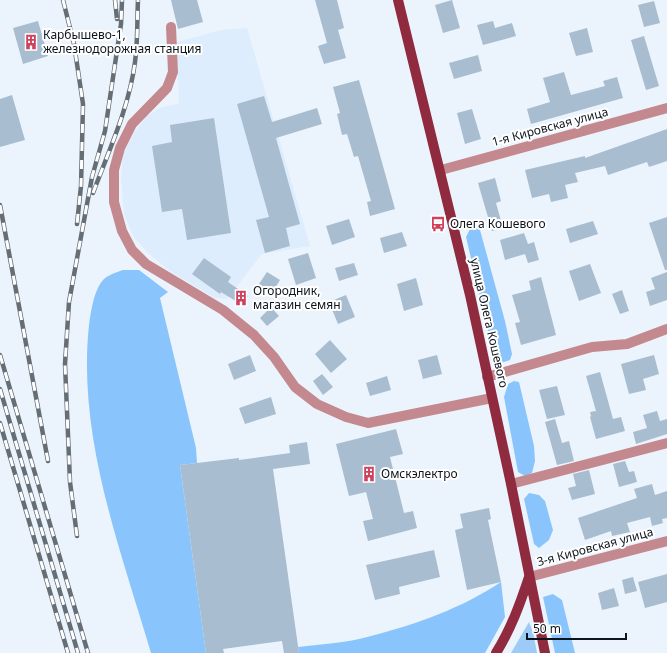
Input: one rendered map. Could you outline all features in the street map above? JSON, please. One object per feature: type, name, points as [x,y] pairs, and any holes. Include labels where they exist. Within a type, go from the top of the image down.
[{"type":"main road","name":"улица Олега Кошевого","points":[[398,0],[441,170],[511,484],[545,653]]},
{"type":"main road","points":[[496,653],[507,635],[518,611],[529,578]]},
{"type":"main road","points":[[518,611],[528,608],[537,613]]},
{"type":"street","points":[[171,27],[173,72],[167,88],[132,124],[120,148],[114,170],[114,202],[122,231],[132,250],[146,264],[223,310],[254,334],[274,357],[295,387],[317,404],[346,417],[368,423],[492,398]]},
{"type":"street","name":"1-я Кировская улица","points":[[441,170],[667,108]]},
{"type":"street","points":[[487,377],[592,347],[627,344],[667,329]]},
{"type":"street","points":[[511,484],[667,443]]},
{"type":"street","name":"3-я Кировская улица","points":[[529,578],[667,541]]},
{"type":"shaded area","points":[[247,28],[310,246],[262,254],[227,299],[215,298],[171,272],[148,253],[133,236],[124,214],[121,177],[123,154],[134,133],[147,116],[160,108],[179,103],[177,42],[221,30]]},
{"type":"shaded area","points":[[477,225],[480,230],[505,321],[512,354],[510,360],[501,363],[494,357],[466,237],[471,227]]},
{"type":"shaded area","points":[[123,270],[139,270],[168,292],[160,298],[196,448],[197,463],[180,465],[206,653],[151,653],[115,532],[95,450],[89,408],[87,367],[89,325],[94,300],[101,283],[108,276]]},
{"type":"shaded area","points":[[514,381],[519,382],[534,446],[535,461],[532,473],[525,476],[518,472],[504,397],[508,384]]},
{"type":"shaded area","points":[[529,493],[539,495],[545,501],[553,530],[549,540],[539,548],[534,544],[524,499]]},
{"type":"shaded area","points":[[501,582],[505,617],[485,653],[299,653],[298,647],[344,642],[388,631],[422,620],[471,600]]},
{"type":"shaded area","points":[[553,594],[562,600],[575,653],[555,653],[543,597]]},
{"type":"shaded area","points":[[529,622],[533,632],[537,653],[511,653]]},
{"type":"building","points":[[171,0],[197,0],[203,22],[178,29]]},
{"type":"building","points":[[315,0],[337,0],[344,28],[338,30],[346,58],[324,64],[318,46],[327,43]]},
{"type":"building","points":[[452,0],[460,28],[443,33],[435,5]]},
{"type":"building","points":[[654,1],[660,23],[644,27],[638,5]]},
{"type":"building","name":"Карбышево-1, железнодорожная станция","points":[[38,21],[48,56],[23,64],[13,28]]},
{"type":"building","points":[[493,21],[495,28],[512,23],[516,36],[483,45],[477,25]]},
{"type":"building","points":[[587,28],[593,52],[576,56],[569,33]]},
{"type":"building","points":[[644,36],[659,86],[646,90],[631,40]]},
{"type":"building","points":[[478,55],[482,71],[454,79],[449,63]]},
{"type":"building","points":[[564,72],[571,95],[605,86],[603,81],[617,77],[623,98],[531,124],[527,109],[550,102],[543,78]]},
{"type":"building","points":[[359,80],[395,209],[370,216],[367,202],[371,201],[358,156],[354,157],[347,134],[342,135],[337,114],[340,113],[333,87]]},
{"type":"building","points":[[12,95],[25,140],[0,147],[0,99]]},
{"type":"building","points":[[264,96],[272,122],[317,108],[322,124],[276,138],[300,224],[286,228],[290,246],[265,253],[256,220],[269,217],[237,104]]},
{"type":"building","points":[[472,109],[481,139],[465,144],[457,113]]},
{"type":"building","points":[[214,118],[231,233],[187,240],[182,209],[162,212],[152,146],[172,142],[170,125]]},
{"type":"building","points":[[667,129],[667,161],[649,167],[647,162],[608,175],[605,166],[575,173],[578,182],[565,185],[568,198],[551,202],[549,194],[532,198],[525,170],[585,156],[585,158]]},
{"type":"building","points":[[495,178],[501,201],[496,203],[503,228],[492,231],[478,183]]},
{"type":"building","points":[[667,217],[667,270],[665,270],[649,223]]},
{"type":"building","points":[[349,219],[355,237],[332,245],[326,226]]},
{"type":"building","points":[[593,221],[598,234],[570,243],[566,229]]},
{"type":"building","points":[[402,232],[407,246],[384,253],[380,238]]},
{"type":"building","points":[[524,233],[528,244],[534,242],[539,260],[528,263],[525,254],[505,260],[500,240]]},
{"type":"building","points":[[308,253],[316,278],[296,285],[288,259]]},
{"type":"building","points":[[204,258],[231,277],[228,282],[248,296],[242,305],[221,292],[220,294],[192,274]]},
{"type":"building","points":[[354,263],[358,275],[339,281],[335,268]]},
{"type":"building","points":[[590,264],[601,293],[579,301],[569,271]]},
{"type":"building","points":[[267,272],[280,280],[270,296],[257,287]]},
{"type":"building","points":[[667,272],[667,300],[650,306],[646,292],[655,289],[651,278]]},
{"type":"building","points":[[541,277],[556,335],[521,345],[515,323],[520,322],[512,295],[531,290],[529,281]]},
{"type":"building","points":[[416,278],[423,305],[404,311],[397,284]]},
{"type":"building","points":[[622,290],[629,311],[620,314],[612,294]]},
{"type":"building","points":[[346,295],[355,317],[338,324],[329,302]]},
{"type":"building","points":[[271,307],[279,316],[267,326],[260,318]]},
{"type":"building","points":[[330,340],[347,359],[331,373],[315,354]]},
{"type":"building","points":[[250,355],[256,371],[234,380],[228,364]]},
{"type":"building","points":[[437,355],[442,374],[423,379],[418,360]]},
{"type":"building","points":[[654,355],[659,374],[643,379],[646,390],[629,394],[621,364]]},
{"type":"building","points":[[600,372],[613,419],[621,417],[625,431],[596,439],[590,412],[596,411],[586,376]]},
{"type":"building","points":[[322,374],[333,387],[323,395],[313,381]]},
{"type":"building","points":[[387,376],[391,390],[370,396],[366,383]]},
{"type":"building","points":[[557,386],[565,415],[547,419],[539,390]]},
{"type":"building","points":[[271,397],[276,414],[245,424],[239,408]]},
{"type":"building","points":[[657,411],[660,421],[667,419],[667,434],[636,444],[633,432],[647,428],[643,415]]},
{"type":"building","points":[[555,419],[562,443],[569,441],[574,461],[557,465],[545,422]]},
{"type":"building","name":"Омскэлектро","points":[[396,429],[403,454],[390,457],[404,513],[413,511],[417,528],[368,541],[363,521],[373,519],[366,492],[349,496],[336,444]]},
{"type":"building","points":[[307,442],[310,464],[273,469],[299,653],[284,653],[282,641],[223,649],[224,653],[206,653],[180,465],[239,458],[239,460],[290,453],[289,445]]},
{"type":"building","points":[[625,461],[629,472],[634,471],[637,482],[619,487],[613,464]]},
{"type":"building","points":[[589,470],[595,494],[572,500],[568,488],[576,486],[573,474]]},
{"type":"building","points":[[652,484],[655,495],[667,491],[667,518],[662,519],[663,523],[652,526],[650,517],[627,523],[630,532],[612,536],[611,531],[585,540],[578,518],[637,498],[634,489]]},
{"type":"building","points":[[489,508],[491,519],[488,520],[501,582],[467,590],[455,530],[463,528],[460,514]]},
{"type":"building","points":[[434,550],[440,577],[399,587],[400,594],[375,600],[366,565]]},
{"type":"building","points":[[667,574],[667,602],[645,608],[638,582]]},
{"type":"building","points":[[633,577],[637,591],[625,594],[622,580]]},
{"type":"building","points":[[614,588],[619,606],[602,610],[598,593]]},
{"type":"railway","points":[[63,0],[74,44],[83,104],[81,186],[77,224]]},
{"type":"railway","points":[[115,0],[117,19]]},
{"type":"railway","points":[[77,536],[70,482],[65,364],[69,302],[92,177],[105,131],[121,24],[122,0]]},
{"type":"railway","points":[[93,193],[118,129],[132,79],[137,46],[138,0]]},
{"type":"railway","points":[[0,205],[48,461]]},
{"type":"railway","points":[[0,355],[88,653]]},
{"type":"railway","points":[[0,389],[78,653]]},
{"type":"railway","points":[[0,423],[68,653]]},
{"type":"place","name":"Карбышево-1, железнодорожная станция","points":[[31,42]]},
{"type":"place","name":"Олега Кошевого","points":[[438,224]]},
{"type":"place","name":"Огородник, магазин семян","points":[[241,298]]},
{"type":"place","name":"Омскэлектро","points":[[369,474]]}]
